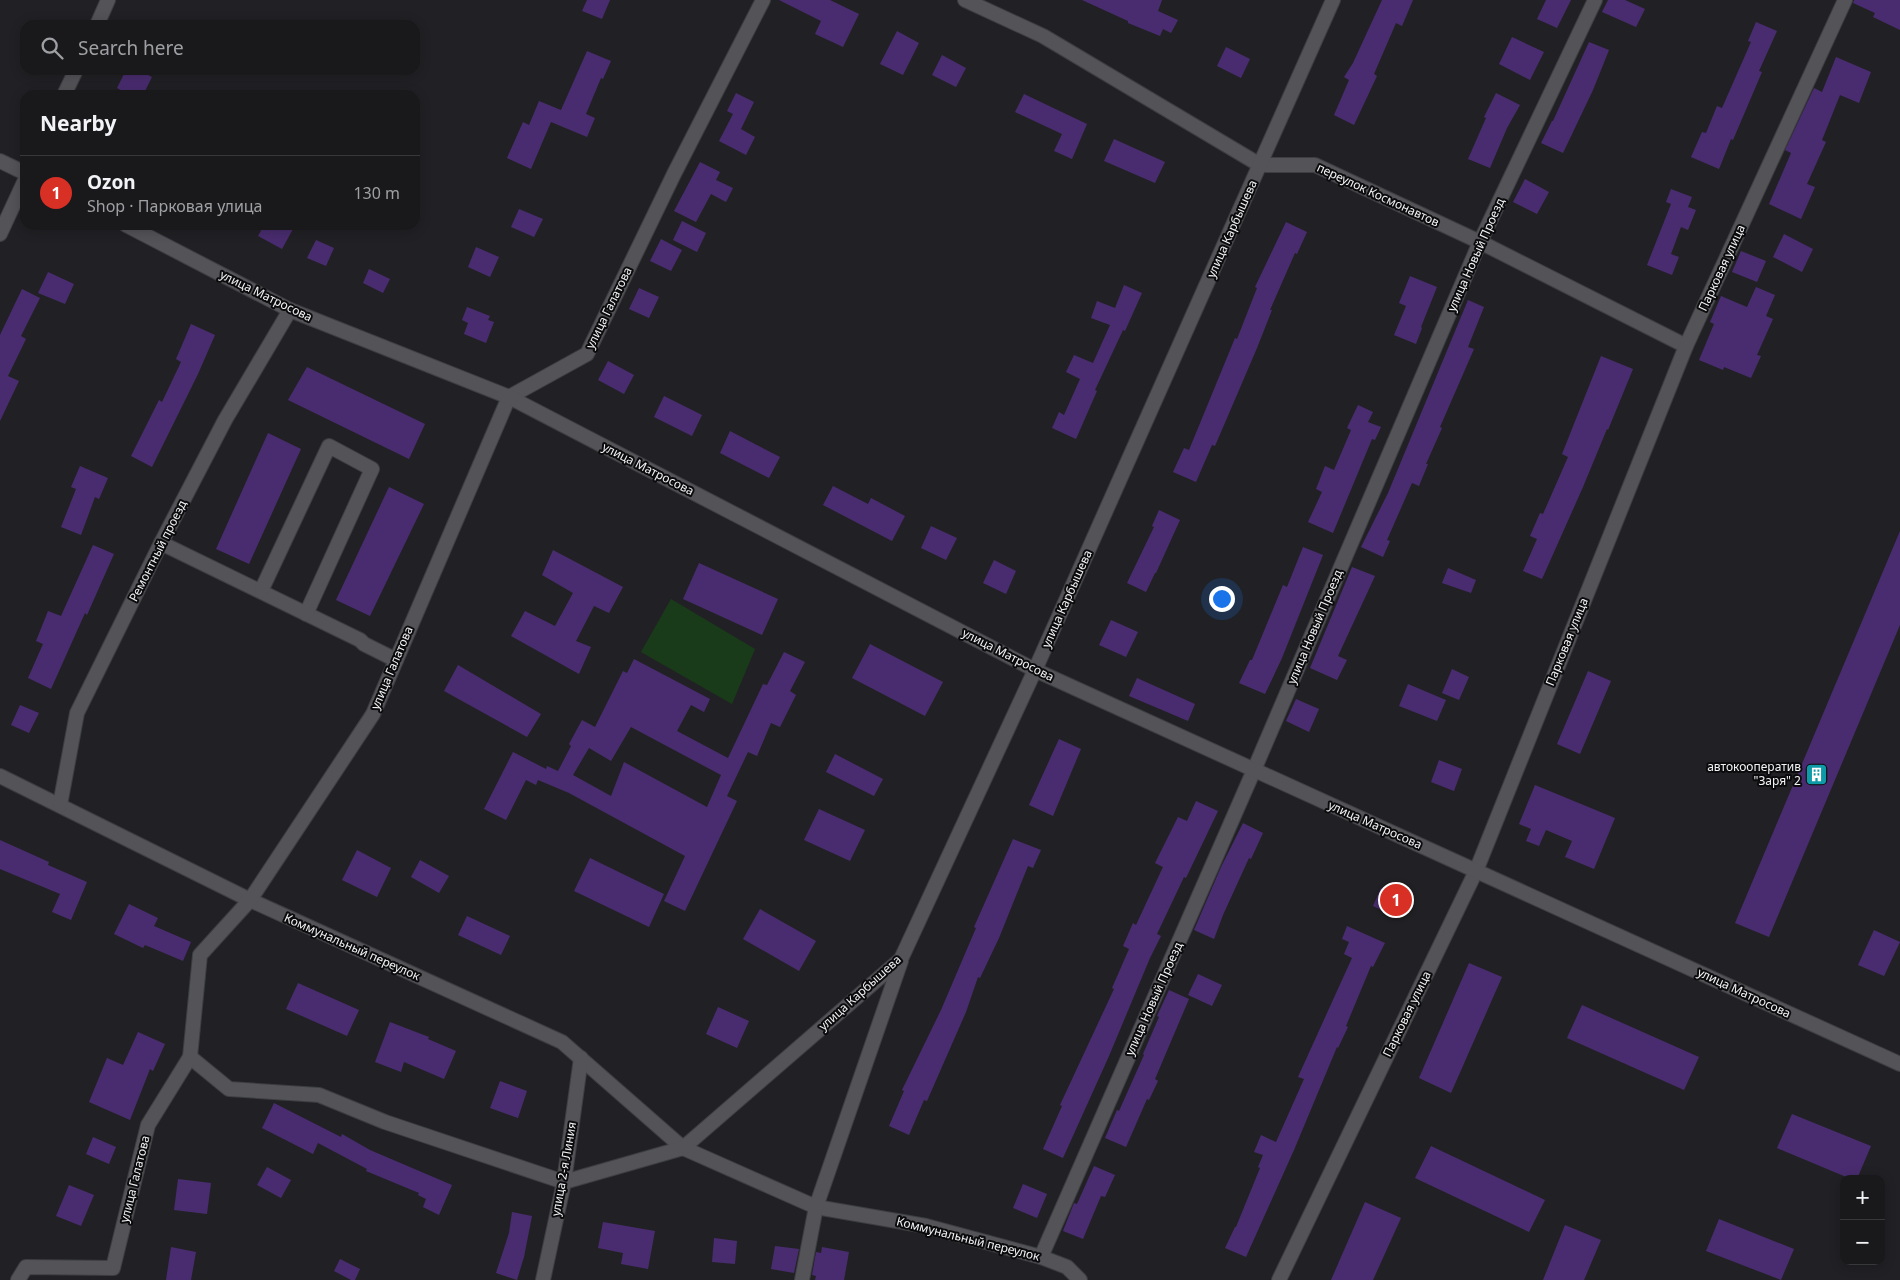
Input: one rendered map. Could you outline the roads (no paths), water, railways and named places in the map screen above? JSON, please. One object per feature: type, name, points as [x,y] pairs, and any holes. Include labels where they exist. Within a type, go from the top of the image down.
[{"type":"street","points":[[99,20],[108,0]]},
{"type":"street","name":"улица Галатова","points":[[18,1280],[26,1266],[114,1268],[148,1126],[190,1057],[200,955],[250,900],[373,714],[509,397],[587,354],[674,174],[763,0]]},
{"type":"street","points":[[965,0],[1043,36],[1260,165]]},
{"type":"street","name":"улица Карбышева","points":[[683,1148],[901,959],[1035,670],[1333,0]]},
{"type":"street","name":"улица Новый Проезд","points":[[1041,1257],[1254,770],[1480,242],[1594,0]]},
{"type":"street","name":"Парковая улица","points":[[1279,1280],[1476,871],[1686,346],[1845,0]]},
{"type":"street","points":[[66,90],[74,75]]},
{"type":"street","points":[[0,161],[20,171]]},
{"type":"street","name":"переулок Космонавтов","points":[[1260,165],[1315,165],[1480,242],[1686,346]]},
{"type":"street","points":[[0,234],[20,191]]},
{"type":"street","name":"улица Матросова","points":[[136,230],[290,310],[509,397],[1035,670],[1900,1064]]},
{"type":"street","name":"Ремонтный проезд","points":[[60,806],[77,713],[161,543],[225,420],[290,310]]},
{"type":"street","points":[[261,591],[329,446],[372,469],[306,614]]},
{"type":"street","points":[[161,543],[360,640],[364,644],[396,660]]},
{"type":"street","name":"Коммунальный переулок","points":[[0,776],[250,900],[562,1042],[683,1148],[816,1207],[926,1226],[1041,1257],[1067,1267],[1080,1280]]},
{"type":"street","points":[[802,1280],[816,1207],[901,959]]},
{"type":"street","points":[[190,1057],[228,1089],[319,1094],[386,1122],[564,1182],[683,1148]]},
{"type":"street","name":"улица 2-я Линия","points":[[543,1280],[564,1182],[581,1058]]},
{"type":"place","name":"автокооператив \"Заря\" 2","points":[[1817,774]]},
{"type":"place","name":"Ozon","points":[[1396,900]]}]
